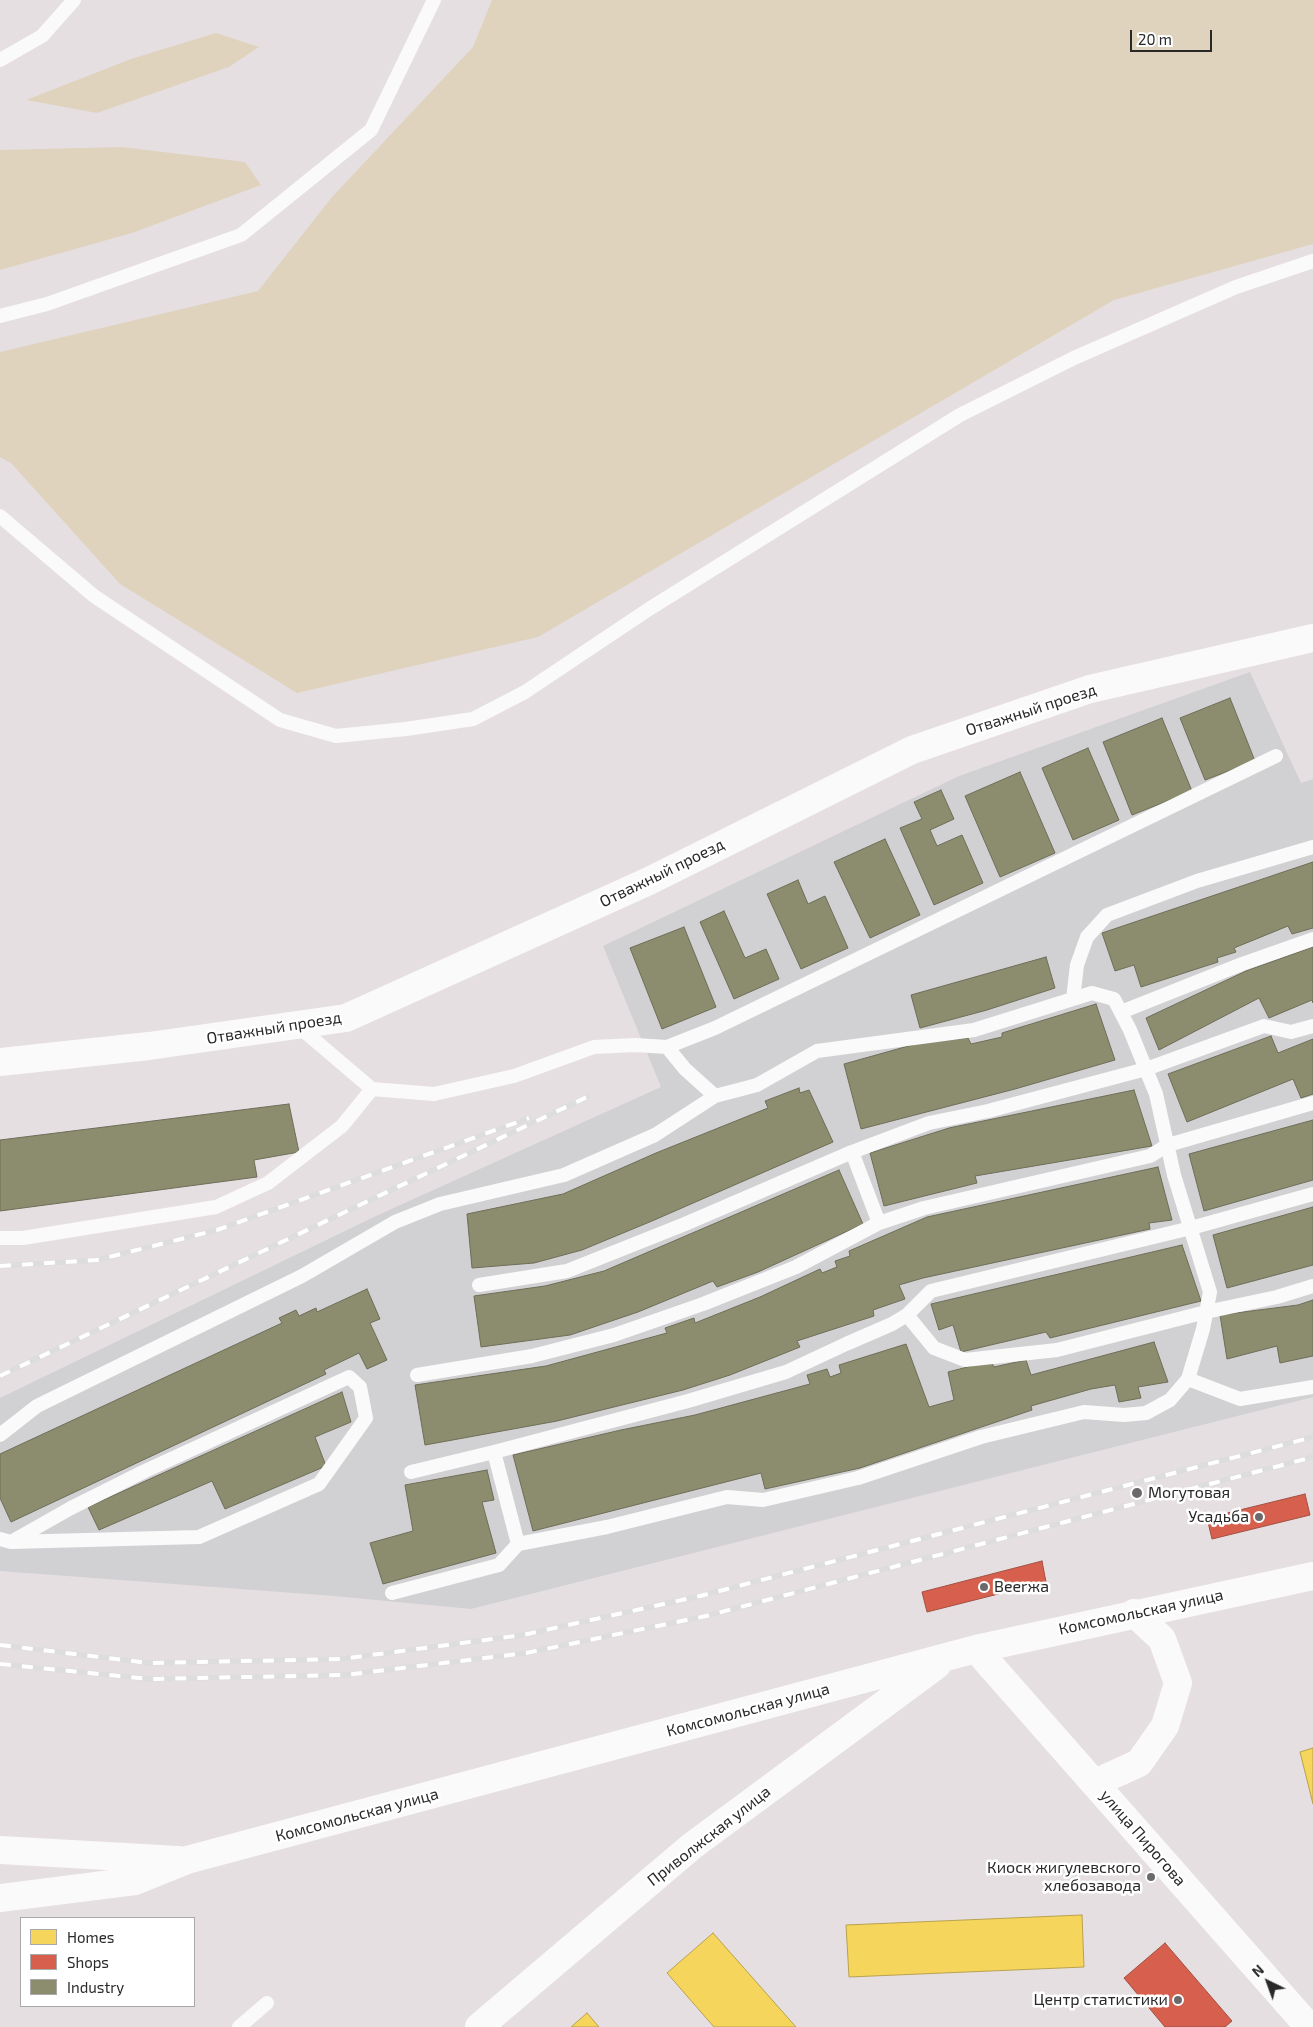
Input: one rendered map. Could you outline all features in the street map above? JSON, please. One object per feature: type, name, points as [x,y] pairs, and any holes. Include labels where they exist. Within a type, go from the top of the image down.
[{"type":"street","name":"Отважный проезд","points":[[0,1062],[149,1046],[346,1018],[649,880],[912,750],[1090,689],[1313,638]]},
{"type":"street","name":"Комсомольская улица","points":[[187,1860],[976,1649],[1134,1613],[1313,1576]]},
{"type":"street","points":[[1095,1783],[1139,1763],[1165,1726],[1178,1683],[1162,1639],[1134,1613]]},
{"type":"street","name":"улица Пирогова","points":[[976,1649],[1310,2027]]},
{"type":"street","name":"Приволжская улица","points":[[479,2027],[692,1846],[948,1657]]},
{"type":"street","points":[[0,1850],[187,1860]]},
{"type":"street","points":[[0,1898],[135,1881],[187,1860]]},
{"type":"lane","points":[[0,60],[42,36],[74,0]]},
{"type":"lane","points":[[0,316],[47,304],[241,235],[371,130],[434,0]]},
{"type":"lane","points":[[0,516],[94,596],[280,720],[336,736],[406,729],[473,719],[525,692],[658,604],[960,415],[1074,358],[1236,287],[1313,261]]},
{"type":"lane","points":[[298,1025],[372,1089],[434,1094],[514,1076],[594,1047],[634,1045],[667,1047],[715,1028],[1276,756]]},
{"type":"lane","points":[[1073,999],[1077,966],[1087,937],[1107,916],[1197,882],[1313,847]]},
{"type":"lane","points":[[1121,1012],[1242,964],[1313,939]]},
{"type":"lane","points":[[0,1435],[37,1406],[302,1276],[395,1222],[440,1204],[564,1175],[655,1135],[715,1096],[757,1085],[817,1051],[974,1030],[1092,993],[1114,999],[1156,1094],[1168,1146],[1210,1292],[1188,1379],[1170,1400],[1146,1412],[1124,1415],[1084,1412],[981,1437],[858,1478],[763,1500],[727,1497],[607,1527],[518,1544],[499,1565],[392,1593]]},
{"type":"lane","points":[[479,1285],[567,1271],[685,1224],[852,1152],[928,1123],[988,1111],[1146,1069],[1264,1026],[1291,1032],[1313,1026]]},
{"type":"lane","points":[[667,1047],[685,1069],[715,1096]]},
{"type":"lane","points":[[0,1238],[23,1238],[216,1207],[268,1182],[342,1126],[372,1089]]},
{"type":"lane","points":[[417,1375],[532,1356],[614,1335],[704,1304],[796,1267],[878,1223],[924,1208],[1150,1156],[1168,1146],[1313,1103]]},
{"type":"lane","points":[[852,1152],[878,1223]]},
{"type":"lane","points":[[410,1472],[688,1401],[786,1372],[892,1324],[907,1315],[931,1290],[1191,1228],[1313,1194]]},
{"type":"lane","points":[[907,1315],[934,1348],[965,1360],[1057,1350],[1206,1312],[1277,1297],[1313,1286]]},
{"type":"lane","points":[[349,1377],[360,1387],[366,1418],[319,1484],[199,1537],[6,1541],[145,1471],[349,1377]]},
{"type":"lane","points":[[1188,1379],[1240,1400],[1313,1387]]},
{"type":"lane","points":[[494,1452],[518,1544]]},
{"type":"lane","points":[[239,2027],[267,2003]]},
{"type":"shaded area","points":[[492,0],[1313,0],[1313,244],[1114,300],[538,637],[297,693],[120,584],[11,463],[0,457],[0,352],[258,291],[332,197],[473,47]]},
{"type":"shaded area","points":[[216,33],[259,47],[229,67],[97,113],[26,100],[131,59]]},
{"type":"shaded area","points":[[122,147],[245,162],[261,185],[132,233],[0,270],[0,150]]},
{"type":"shaded area","points":[[1250,672],[1301,783],[1313,779],[1313,1397],[471,1609],[334,1596],[0,1571],[0,1398],[376,1216],[661,1087],[603,946],[959,776]]},
{"type":"building: Homes","points":[[1313,1748],[1313,1804],[1300,1752]]},
{"type":"building: Homes","points":[[1082,1915],[1084,1967],[849,1977],[846,1925]]},
{"type":"building: Homes","points":[[713,1933],[796,2027],[714,2027],[667,1973]]},
{"type":"building: Homes","points":[[587,2013],[599,2027],[571,2027]]},
{"type":"building: Shops","name":"Усадьба","points":[[1305,1494],[1310,1515],[1212,1539],[1207,1518]]},
{"type":"building: Shops","name":"Beerжа","points":[[1042,1561],[1046,1582],[927,1612],[922,1592]]},
{"type":"building: Shops","name":"Центр статистики","points":[[1165,1943],[1232,2021],[1225,2027],[1165,2027],[1124,1978]]},
{"type":"building: Industry","points":[[1230,698],[1255,761],[1205,780],[1180,718]]},
{"type":"building: Industry","points":[[1162,718],[1192,791],[1132,815],[1103,742]]},
{"type":"building: Industry","points":[[1088,748],[1119,820],[1073,840],[1042,768]]},
{"type":"building: Industry","points":[[1020,772],[1055,853],[1000,877],[965,796]]},
{"type":"building: Industry","points":[[941,790],[954,819],[930,830],[937,846],[962,835],[983,883],[934,905],[900,828],[922,819],[914,802]]},
{"type":"building: Industry","points":[[885,839],[920,915],[870,938],[834,862]]},
{"type":"building: Industry","points":[[1313,862],[1313,928],[1292,934],[1288,926],[1234,948],[1236,952],[1217,958],[1218,962],[1141,987],[1134,965],[1115,971],[1102,933]]},
{"type":"building: Industry","points":[[798,880],[808,904],[825,896],[848,948],[801,969],[767,894]]},
{"type":"building: Industry","points":[[724,911],[745,958],[766,949],[779,979],[734,999],[700,922]]},
{"type":"building: Industry","points":[[684,927],[716,1007],[662,1029],[630,948]]},
{"type":"building: Industry","points":[[1313,947],[1313,1003],[1312,1000],[1269,1018],[1259,998],[1159,1050],[1146,1018],[1246,971]]},
{"type":"building: Industry","points":[[1046,957],[1055,988],[987,1010],[920,1028],[911,995]]},
{"type":"building: Industry","points":[[1096,1004],[1115,1060],[1015,1089],[861,1129],[844,1064],[919,1043],[968,1038],[971,1044],[1002,1037],[1002,1033]]},
{"type":"building: Industry","points":[[1271,1036],[1278,1053],[1313,1039],[1313,1094],[1301,1098],[1293,1079],[1187,1122],[1168,1074]]},
{"type":"building: Industry","points":[[799,1088],[800,1093],[809,1090],[833,1142],[582,1250],[534,1263],[472,1268],[467,1214],[563,1194],[656,1153],[768,1108],[765,1101]]},
{"type":"building: Industry","points":[[1134,1090],[1152,1146],[975,1176],[977,1183],[884,1206],[870,1153],[949,1128]]},
{"type":"building: Industry","points":[[289,1104],[299,1152],[254,1160],[257,1177],[0,1211],[0,1140]]},
{"type":"building: Industry","points":[[1313,1120],[1313,1180],[1204,1211],[1189,1154]]},
{"type":"building: Industry","points":[[1158,1167],[1172,1220],[1149,1223],[1150,1229],[923,1278],[899,1285],[905,1299],[873,1310],[874,1316],[797,1341],[800,1347],[730,1375],[683,1390],[557,1421],[425,1445],[415,1385],[546,1366],[667,1333],[665,1328],[694,1318],[695,1323],[760,1297],[820,1269],[822,1273],[837,1267],[835,1261],[850,1256],[849,1251],[927,1217]]},
{"type":"building: Industry","points":[[839,1170],[863,1224],[758,1272],[717,1287],[713,1281],[638,1312],[570,1335],[481,1347],[474,1296],[545,1286],[604,1271]]},
{"type":"building: Industry","points":[[1313,1207],[1313,1265],[1227,1288],[1213,1235]]},
{"type":"building: Industry","points":[[1182,1245],[1201,1301],[1050,1338],[1046,1332],[961,1352],[953,1325],[939,1330],[931,1304]]},
{"type":"building: Industry","points":[[367,1289],[380,1319],[370,1323],[387,1360],[367,1369],[359,1353],[324,1370],[326,1374],[11,1522],[0,1498],[0,1454],[282,1323],[279,1318],[296,1310],[299,1316],[316,1308],[317,1312]]},
{"type":"building: Industry","points":[[1313,1300],[1313,1356],[1280,1363],[1277,1346],[1227,1359],[1220,1315],[1298,1305]]},
{"type":"building: Industry","points":[[1154,1342],[1168,1382],[1138,1387],[1141,1398],[1119,1402],[1115,1385],[1091,1389],[1031,1406],[1032,1410],[860,1468],[765,1489],[761,1473],[533,1531],[513,1455],[695,1415],[810,1384],[807,1375],[827,1369],[830,1377],[841,1373],[839,1365],[906,1344],[929,1407],[954,1400],[948,1372],[991,1361],[994,1367],[1026,1360],[1031,1375]]},
{"type":"building: Industry","points":[[342,1392],[351,1422],[315,1437],[326,1466],[225,1509],[212,1481],[99,1530],[88,1507]]},
{"type":"building: Industry","points":[[487,1470],[494,1500],[482,1502],[496,1553],[383,1584],[370,1543],[413,1531],[405,1485]]},
{"type":"railway","points":[[0,1376],[587,1097]]},
{"type":"railway","points":[[0,1266],[97,1260],[217,1230],[529,1118]]},
{"type":"railway","points":[[0,1645],[149,1663],[341,1659],[523,1635],[700,1596],[1313,1437]]},
{"type":"railway","points":[[0,1664],[149,1679],[345,1675],[526,1653],[706,1616],[1313,1457]]},
{"type":"place","name":"Могутовая","points":[[1137,1493]]},
{"type":"place","name":"Усадьба","points":[[1259,1517]]},
{"type":"place","name":"Beerжа","points":[[984,1587]]},
{"type":"place","name":"Киоск жигулевского хлебозавода","points":[[1151,1877]]},
{"type":"place","name":"Центр статистики","points":[[1178,2000]]}]
